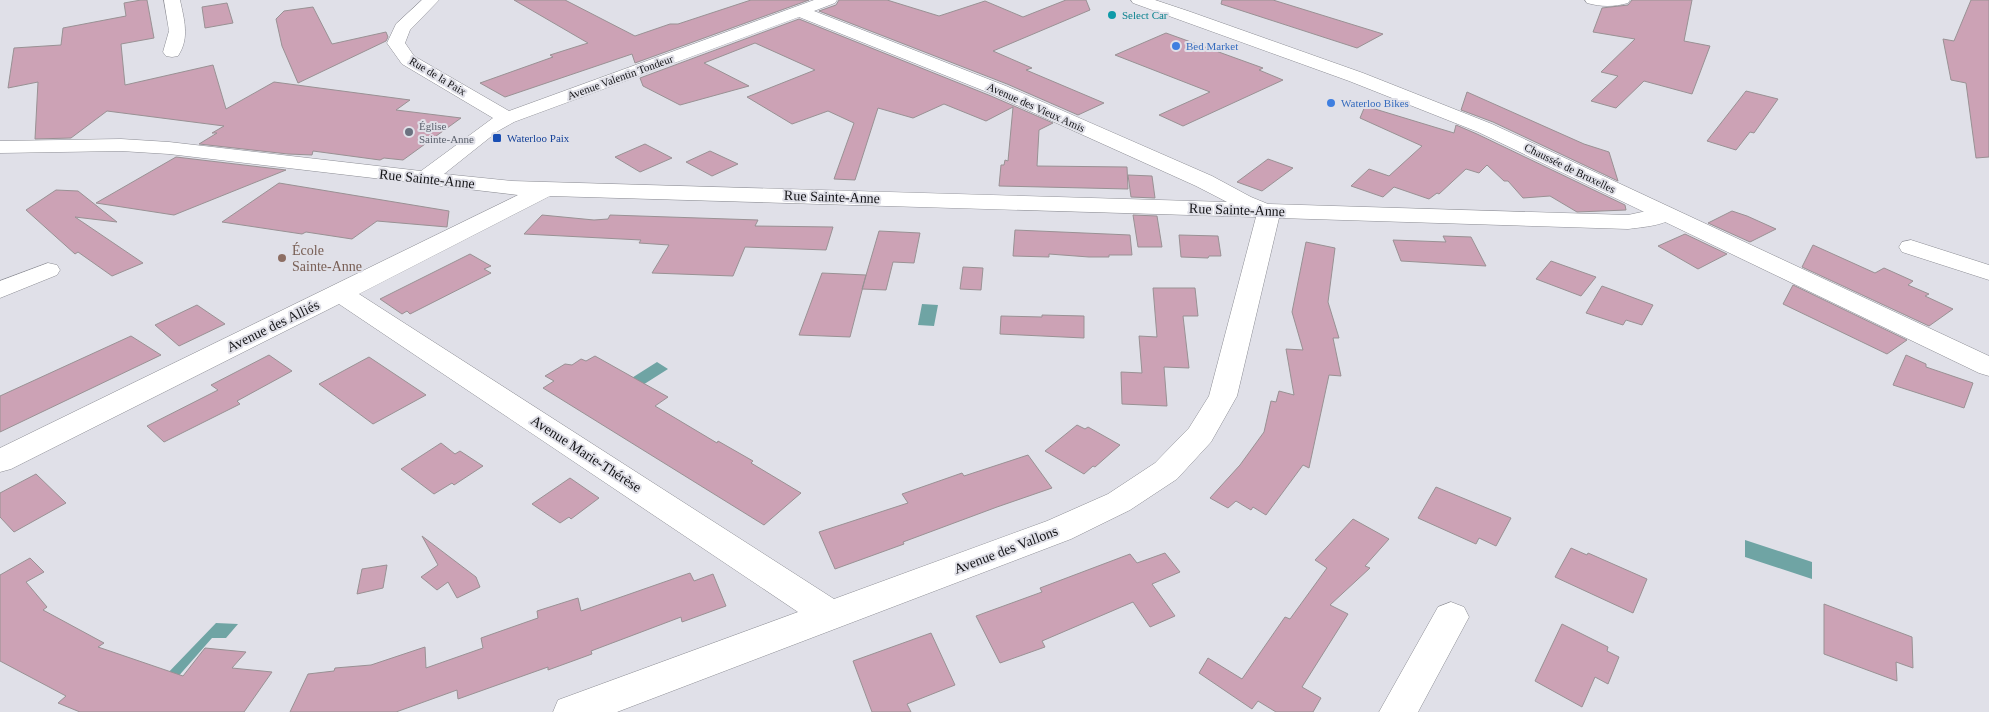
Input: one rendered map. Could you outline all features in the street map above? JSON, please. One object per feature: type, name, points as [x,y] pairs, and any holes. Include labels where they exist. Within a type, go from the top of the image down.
[{"type":"street","points":[[172,0],[178,31],[172,52]]},
{"type":"street","name":"Rue de la Paix","points":[[431,0],[402,28],[396,43],[408,60],[507,118]]},
{"type":"street","name":"Avenue Valentin Tondeur","points":[[425,178],[491,127],[507,118],[829,0]]},
{"type":"street","name":"Chaussée de Bruxelles","points":[[1139,0],[1409,96],[1498,134],[1989,366]]},
{"type":"street","points":[[1593,0],[1614,2],[1622,0]]},
{"type":"street","name":"Avenue des Vieux Amis","points":[[799,11],[999,90],[1269,212]]},
{"type":"street","name":"Rue Sainte-Anne","points":[[0,147],[121,145],[169,148],[512,188],[1628,222],[1645,220],[1665,214]]},
{"type":"street","name":"Avenue des Alliés","points":[[0,461],[499,214],[545,189]]},
{"type":"street","name":"Avenue des Vallons","points":[[572,712],[1059,530],[1119,502],[1166,471],[1200,435],[1224,396],[1269,212]]},
{"type":"street","points":[[1912,247],[1989,273]]},
{"type":"street","points":[[0,290],[48,270]]},
{"type":"street","name":"Avenue Marie-Thérèse","points":[[340,293],[831,616]]},
{"type":"street","points":[[1398,712],[1451,617]]},
{"type":"water","points":[[922,304],[938,305],[934,326],[918,325]]},
{"type":"water","points":[[657,362],[668,369],[638,388],[627,381]]},
{"type":"water","points":[[1745,540],[1812,562],[1812,579],[1745,557]]},
{"type":"water","points":[[216,623],[238,624],[226,638],[212,638],[176,679],[164,677]]},
{"type":"building","points":[[147,0],[154,38],[121,44],[125,85],[213,65],[226,109],[274,82],[410,100],[396,110],[461,118],[403,160],[384,158],[380,160],[313,151],[312,155],[288,154],[199,144],[217,133],[212,133],[224,126],[107,111],[71,138],[35,139],[38,82],[8,88],[14,48],[61,45],[63,28],[126,16],[124,3]]},
{"type":"building","points":[[514,0],[565,0],[635,36],[751,0],[809,0],[635,63],[632,54],[505,97],[480,83],[553,57],[550,55],[588,43]]},
{"type":"building","points":[[839,0],[887,0],[939,16],[985,1],[1023,17],[1066,0],[1086,0],[1090,10],[993,51],[1032,68],[1026,70],[1104,103],[1078,115],[1007,84],[819,11],[836,5]]},
{"type":"building","points":[[1222,0],[1273,0],[1383,34],[1357,48],[1221,4]]},
{"type":"building","points":[[1632,0],[1692,0],[1684,41],[1710,46],[1692,94],[1644,81],[1616,108],[1591,101],[1618,76],[1601,72],[1635,39],[1593,32],[1602,8],[1628,5]]},
{"type":"building","points":[[1971,0],[1989,0],[1989,157],[1976,158],[1966,83],[1951,80],[1943,39],[1954,41]]},
{"type":"building","points":[[227,3],[233,23],[205,28],[202,7]]},
{"type":"building","points":[[313,7],[332,44],[386,32],[388,37],[386,41],[298,83],[282,46],[276,19],[284,11]]},
{"type":"building","points":[[799,19],[1053,123],[1039,130],[1037,166],[1127,167],[1128,189],[999,186],[1001,165],[1004,165],[1005,160],[1008,161],[1013,107],[986,121],[944,104],[913,118],[878,108],[855,180],[834,179],[854,123],[828,111],[792,124],[747,97],[815,70],[755,43],[704,63],[749,86],[680,105],[643,86],[640,78]]},
{"type":"building","points":[[1166,33],[1263,68],[1259,70],[1283,80],[1183,126],[1159,115],[1210,92],[1115,55]]},
{"type":"building","points":[[1746,91],[1778,99],[1754,133],[1750,132],[1736,150],[1707,141]]},
{"type":"building","points":[[1467,92],[1584,144],[1609,152],[1618,181],[1493,122],[1461,110]]},
{"type":"building","points":[[1365,106],[1454,133],[1456,125],[1625,205],[1626,210],[1577,212],[1550,196],[1523,198],[1508,181],[1504,181],[1487,165],[1479,173],[1466,169],[1439,194],[1437,193],[1429,199],[1394,187],[1383,197],[1351,186],[1369,169],[1389,176],[1422,146],[1360,118]]},
{"type":"building","points":[[645,144],[672,158],[640,172],[615,157]]},
{"type":"building","points":[[710,151],[738,164],[712,176],[686,162]]},
{"type":"building","points":[[176,157],[286,170],[174,215],[96,203]]},
{"type":"building","points":[[1268,159],[1293,168],[1262,191],[1237,182]]},
{"type":"building","points":[[1128,175],[1152,176],[1155,198],[1131,197]]},
{"type":"building","points":[[279,183],[449,211],[447,227],[377,221],[352,239],[306,232],[302,234],[222,222]]},
{"type":"building","points":[[56,190],[78,191],[117,222],[75,217],[143,263],[112,276],[78,252],[75,254],[26,210]]},
{"type":"building","points":[[1732,211],[1776,229],[1750,242],[1708,223]]},
{"type":"building","points":[[542,215],[594,220],[608,219],[610,215],[758,220],[755,226],[833,227],[826,250],[745,247],[733,276],[652,273],[669,245],[639,243],[641,240],[524,234]]},
{"type":"building","points":[[1133,215],[1157,216],[1162,247],[1138,247]]},
{"type":"building","points":[[1015,230],[1130,235],[1132,255],[1109,255],[1109,257],[1049,254],[1049,257],[1013,256]]},
{"type":"building","points":[[879,231],[920,233],[914,263],[893,262],[886,290],[862,289]]},
{"type":"building","points":[[1685,234],[1727,254],[1698,269],[1658,246]]},
{"type":"building","points":[[1179,235],[1218,236],[1221,256],[1209,256],[1208,258],[1181,257]]},
{"type":"building","points":[[1443,236],[1471,237],[1486,266],[1401,261],[1393,240],[1446,242]]},
{"type":"building","points":[[1306,242],[1335,248],[1328,302],[1339,338],[1333,338],[1341,376],[1329,375],[1309,468],[1303,465],[1266,515],[1253,507],[1251,510],[1236,501],[1228,508],[1210,498],[1240,465],[1264,432],[1271,401],[1276,402],[1279,391],[1294,395],[1286,349],[1303,350],[1292,312]]},
{"type":"building","points":[[1813,245],[1875,273],[1884,268],[1913,281],[1908,285],[1929,294],[1925,296],[1953,309],[1929,326],[1802,267]]},
{"type":"building","points":[[470,254],[491,266],[484,269],[491,273],[410,314],[407,311],[402,314],[380,299]]},
{"type":"building","points":[[1551,261],[1596,277],[1581,296],[1536,279]]},
{"type":"building","points":[[963,267],[983,268],[981,290],[960,289]]},
{"type":"building","points":[[822,273],[866,275],[850,337],[799,335]]},
{"type":"building","points":[[1793,285],[1907,340],[1887,354],[1783,304]]},
{"type":"building","points":[[1602,286],[1653,305],[1642,325],[1626,320],[1623,325],[1586,313]]},
{"type":"building","points":[[1153,288],[1195,288],[1198,316],[1183,316],[1189,368],[1164,367],[1167,406],[1122,404],[1121,372],[1142,373],[1139,336],[1157,337]]},
{"type":"building","points":[[197,305],[225,324],[179,346],[155,325]]},
{"type":"building","points":[[1042,315],[1084,316],[1084,338],[1000,334],[1001,316],[1042,317]]},
{"type":"building","points":[[131,336],[161,355],[0,432],[0,396]]},
{"type":"building","points":[[269,355],[292,371],[237,401],[240,404],[164,442],[147,426],[218,390],[211,385]]},
{"type":"building","points":[[1906,355],[1926,364],[1926,367],[1973,383],[1964,408],[1893,385]]},
{"type":"building","points":[[595,356],[668,397],[655,406],[717,443],[718,441],[753,461],[751,463],[801,493],[764,525],[543,388],[554,381],[545,376],[565,364],[572,365],[581,359],[586,361]]},
{"type":"building","points":[[369,357],[426,395],[373,424],[319,384]]},
{"type":"building","points":[[1077,425],[1085,429],[1088,427],[1120,445],[1084,474],[1045,451]]},
{"type":"building","points":[[441,443],[455,454],[460,451],[483,466],[454,485],[452,483],[434,494],[401,469]]},
{"type":"building","points":[[1028,455],[1052,488],[903,542],[904,544],[835,569],[819,532],[908,503],[902,494],[962,473],[964,476]]},
{"type":"building","points":[[36,474],[66,503],[14,532],[0,517],[0,493]]},
{"type":"building","points":[[570,478],[599,498],[571,519],[569,517],[560,523],[532,504]]},
{"type":"building","points":[[1436,487],[1511,518],[1496,546],[1479,538],[1476,544],[1418,518]]},
{"type":"building","points":[[1353,519],[1389,539],[1365,566],[1370,568],[1330,605],[1348,614],[1302,687],[1321,698],[1313,712],[1276,712],[1258,701],[1252,709],[1199,673],[1208,658],[1242,679],[1285,617],[1290,619],[1327,568],[1315,560]]},
{"type":"building","points":[[422,536],[476,577],[480,587],[457,598],[448,582],[437,590],[421,577],[438,565]]},
{"type":"building","points":[[1571,548],[1587,555],[1588,553],[1647,579],[1633,613],[1555,577]]},
{"type":"building","points":[[1165,553],[1180,572],[1152,584],[1175,616],[1150,627],[1133,602],[1042,641],[1045,647],[1000,663],[976,616],[1042,592],[1040,588],[1130,554],[1137,563]]},
{"type":"building","points":[[30,558],[44,572],[26,582],[47,607],[43,610],[104,643],[98,647],[183,676],[205,648],[246,652],[232,668],[272,672],[244,712],[80,712],[58,703],[66,696],[0,661],[0,575]]},
{"type":"building","points":[[387,565],[383,588],[357,594],[362,569]]},
{"type":"building","points":[[690,573],[694,581],[713,574],[726,606],[682,622],[681,617],[591,651],[592,654],[548,670],[548,667],[458,699],[457,690],[396,712],[290,712],[308,674],[334,671],[335,668],[371,665],[425,647],[426,668],[483,648],[481,638],[538,618],[537,611],[578,598],[581,611]]},
{"type":"building","points":[[1824,604],[1912,637],[1913,668],[1896,662],[1897,681],[1824,654]]},
{"type":"building","points":[[1562,624],[1608,647],[1607,651],[1619,657],[1608,684],[1595,677],[1582,707],[1535,681]]},
{"type":"building","points":[[931,633],[955,685],[907,704],[911,712],[872,712],[853,661]]},
{"type":"place","name":"Select Car","points":[[1112,15]]},
{"type":"place","name":"Bed Market","points":[[1176,46]]},
{"type":"place","name":"Waterloo Bikes","points":[[1331,103]]},
{"type":"place","name":"Église Sainte-Anne","points":[[409,132]]},
{"type":"place","name":"Waterloo Paix","points":[[497,138]]},
{"type":"place","name":"École Sainte-Anne","points":[[282,258]]}]
